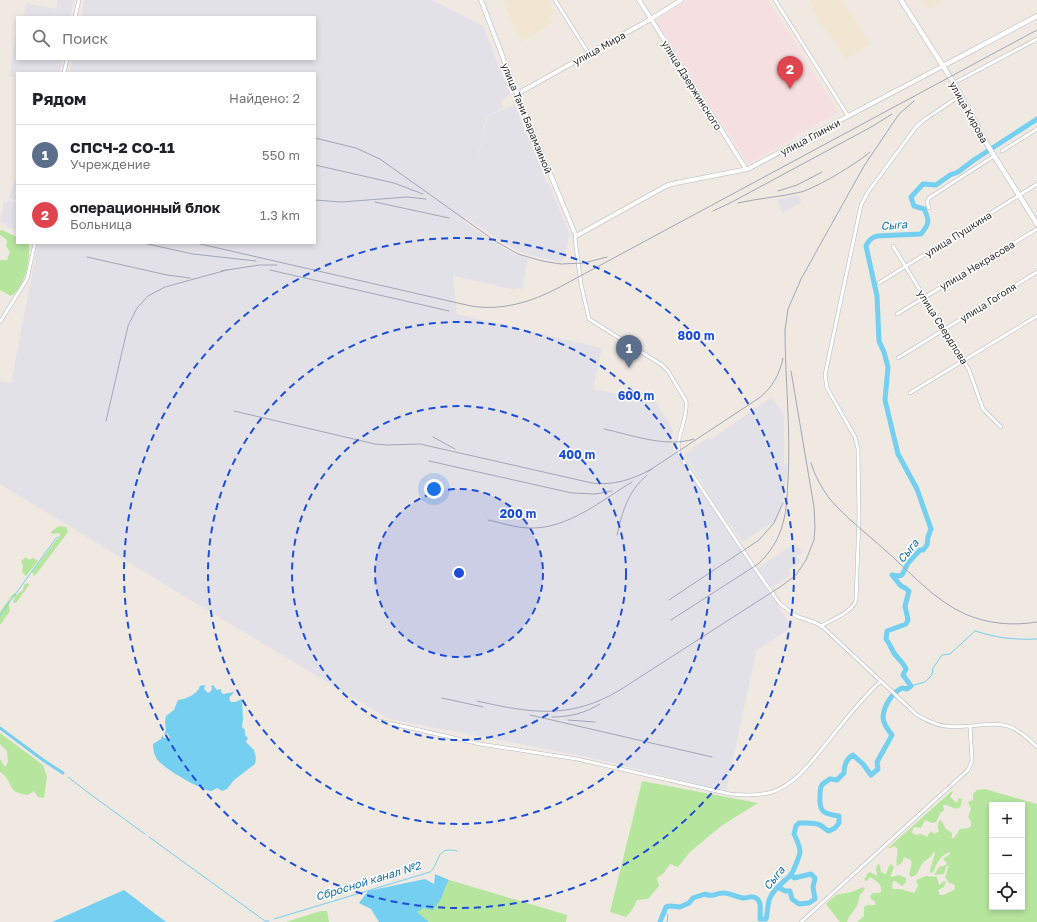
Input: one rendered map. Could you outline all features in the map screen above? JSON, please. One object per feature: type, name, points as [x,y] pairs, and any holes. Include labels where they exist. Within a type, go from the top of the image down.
[{"type":"main road","name":"улица Кирова","points":[[901,0],[954,83],[988,146],[1037,224]]},
{"type":"main road","name":"улица Глинки","points":[[943,66],[1037,16]]},
{"type":"street","points":[[75,16],[79,0]]},
{"type":"street","name":"улица Тани Барамзиной","points":[[481,0],[517,94],[576,236]]},
{"type":"street","points":[[555,0],[589,54]]},
{"type":"street","name":"улица Дзержинского","points":[[639,0],[746,169]]},
{"type":"street","name":"улица Мира","points":[[517,94],[651,19],[681,0]]},
{"type":"street","points":[[775,0],[848,116]]},
{"type":"street","points":[[954,83],[1037,39]]},
{"type":"street","points":[[64,72],[67,60]]},
{"type":"street","name":"улица Глинки","points":[[576,236],[671,185],[746,169],[768,159],[943,66]]},
{"type":"street","points":[[821,626],[851,609],[855,605],[856,600],[859,517],[858,449],[855,437],[827,388],[825,376],[861,205],[868,192],[916,127],[961,95]]},
{"type":"street","points":[[1002,151],[1037,129]]},
{"type":"street","points":[[929,208],[927,202],[929,198],[994,156]]},
{"type":"street","name":"улица Пушкина","points":[[879,283],[1037,184]]},
{"type":"street","name":"улица Некрасова","points":[[897,314],[1037,229]]},
{"type":"street","points":[[576,236],[575,239],[581,284],[589,319],[662,365],[668,371],[687,405],[687,412],[678,451],[680,456],[750,562],[780,604],[796,616],[821,626],[916,716],[946,727],[1001,725],[1013,728],[1026,736],[1037,747]]},
{"type":"street","points":[[0,322],[27,279],[35,244]]},
{"type":"street","name":"улица Свердлова","points":[[893,246],[969,370],[983,409],[1001,427]]},
{"type":"street","name":"улица Гоголя","points":[[898,358],[1037,272]]},
{"type":"street","points":[[910,393],[1037,316]]},
{"type":"street","points":[[380,721],[480,744],[577,759],[730,794],[751,796],[772,792],[791,782],[804,771],[856,707],[880,682]]},
{"type":"street","points":[[801,922],[968,770],[972,761],[970,726]]},
{"type":"shaded area","points":[[58,0],[74,0],[70,16],[24,16],[26,3],[56,9]]},
{"type":"shaded area","points":[[84,0],[432,0],[483,26],[510,94],[500,102],[503,107],[486,117],[474,176],[487,117],[515,104],[529,141],[531,140],[547,184],[549,184],[570,235],[568,237],[564,258],[561,262],[518,251],[465,217],[464,222],[512,253],[528,259],[522,289],[516,288],[515,290],[455,276],[453,272],[457,314],[602,348],[593,389],[655,401],[673,429],[671,446],[792,627],[757,650],[726,791],[588,757],[389,719],[0,484],[0,380],[11,383],[38,244],[316,244],[316,72],[70,72],[72,60],[316,60],[316,16],[81,16]]},
{"type":"shaded area","points":[[503,0],[547,0],[555,12],[549,17],[552,23],[521,42]]},
{"type":"shaded area","points":[[687,0],[768,0],[838,112],[748,164],[656,20]]},
{"type":"shaded area","points":[[809,0],[842,0],[870,44],[846,59],[829,32],[827,33],[812,10],[814,9]]},
{"type":"shaded area","points":[[922,0],[943,0],[928,10]]},
{"type":"shaded area","points":[[16,32],[16,60],[62,60],[60,72],[16,72],[16,78],[10,76]]},
{"type":"shaded area","points":[[16,177],[16,201],[9,198]]},
{"type":"shaded area","points":[[798,195],[802,202],[782,213],[777,200]]},
{"type":"shaded area","points":[[3,203],[16,203],[16,230],[7,227],[7,225],[0,222]]},
{"type":"shaded area","points":[[772,397],[784,415],[784,463],[787,464],[785,491],[780,509],[774,522],[742,542],[713,501],[684,454],[708,438],[710,440]]},
{"type":"shaded area","points":[[795,543],[802,552],[797,556],[801,562],[788,570],[791,575],[772,588],[758,568]]},
{"type":"green space","points":[[2,230],[16,237],[16,244],[29,244],[28,264],[24,279],[16,292],[11,296],[0,290],[0,260],[7,260],[10,252],[6,246],[7,240],[0,235],[0,231]]},
{"type":"green space","points":[[59,526],[66,527],[68,532],[34,576],[32,572],[60,535],[59,533],[51,533]]},
{"type":"green space","points":[[26,557],[29,560],[33,558],[38,561],[26,576],[22,572],[23,566],[21,561]]},
{"type":"green space","points":[[28,583],[29,585],[16,603],[13,602],[15,596],[10,599],[10,611],[0,625],[0,612],[12,595],[15,593],[16,595],[23,590],[24,585]]},
{"type":"green space","points":[[0,733],[43,765],[47,776],[44,798],[38,797],[34,791],[28,795],[16,792],[4,775],[0,772],[0,759],[5,767],[8,762],[7,751],[0,744]]},
{"type":"green space","points":[[642,781],[758,803],[721,826],[690,852],[678,867],[670,864],[664,873],[657,878],[659,886],[648,899],[637,900],[632,910],[626,917],[610,912]]},
{"type":"green space","points":[[985,789],[1037,804],[1037,922],[857,922],[864,916],[864,907],[867,905],[875,905],[875,901],[872,900],[870,896],[873,893],[880,893],[881,891],[880,885],[872,878],[870,877],[867,881],[864,880],[870,872],[877,876],[876,868],[878,864],[880,865],[881,872],[885,874],[891,864],[894,867],[891,877],[899,875],[906,878],[906,882],[902,886],[893,881],[893,889],[900,889],[914,893],[918,886],[916,880],[926,876],[937,877],[939,885],[944,881],[946,882],[944,887],[938,890],[940,895],[954,890],[955,886],[949,883],[945,877],[949,865],[946,867],[944,874],[934,875],[939,867],[946,865],[947,863],[943,859],[950,854],[950,852],[942,857],[936,865],[934,871],[930,873],[934,852],[923,863],[917,874],[910,877],[911,860],[904,857],[902,863],[897,866],[897,848],[894,846],[888,848],[952,791],[953,792],[950,797],[957,803],[959,798],[962,799],[959,808],[943,805],[944,810],[941,812],[936,822],[932,823],[925,820],[921,828],[914,827],[912,832],[915,835],[921,834],[927,837],[931,831],[935,834],[939,831],[938,824],[941,820],[946,829],[952,833],[952,838],[954,838],[960,829],[969,828],[971,826],[971,821],[968,817],[971,809],[968,802],[973,800],[973,794],[977,790]]},
{"type":"green space","points":[[449,880],[567,915],[566,922],[429,922],[417,912],[441,899]]},
{"type":"green space","points":[[863,887],[865,889],[860,895],[857,906],[847,922],[840,922],[826,904],[836,895],[852,892]]},
{"type":"green space","points":[[321,911],[327,911],[329,922],[286,922]]},
{"type":"water","points":[[205,685],[204,689],[208,693],[211,691],[211,686],[213,685],[217,690],[221,689],[223,694],[234,692],[229,698],[231,702],[242,699],[242,727],[248,738],[246,742],[254,750],[256,758],[255,764],[234,780],[227,789],[222,791],[217,788],[211,791],[198,787],[182,778],[161,763],[154,754],[153,750],[153,744],[161,739],[162,735],[164,738],[170,738],[167,733],[164,735],[166,730],[166,716],[174,710],[178,700],[191,696],[199,689],[200,686]]},
{"type":"water","points":[[435,874],[449,880],[441,899],[433,910],[424,908],[417,912],[429,922],[379,922],[371,909],[359,903],[368,891],[425,879],[434,884]]},
{"type":"water","points":[[124,890],[166,922],[52,922]]},
{"type":"waterway","name":"Сыга","points":[[660,922],[666,907],[680,907],[689,903],[693,898],[705,894],[712,895],[721,893],[730,894],[741,898],[756,898],[760,903],[760,919],[766,919],[768,903],[772,894],[791,875],[799,856],[800,852],[794,834],[796,826],[799,823],[815,823],[829,831],[835,828],[839,823],[839,816],[826,813],[820,806],[822,784],[830,779],[837,780],[844,773],[846,762],[853,755],[863,764],[871,775],[878,769],[877,762],[892,735],[884,722],[883,717],[885,708],[889,700],[898,690],[902,688],[907,689],[911,686],[903,675],[906,669],[905,667],[894,653],[886,639],[887,631],[906,624],[908,620],[905,606],[909,591],[901,586],[892,575],[902,575],[908,563],[927,545],[931,529],[917,489],[898,454],[885,400],[888,367],[879,341],[877,296],[866,246],[870,240],[877,236],[921,234],[926,228],[928,220],[924,209],[914,206],[911,197],[923,184],[936,185],[1037,119]]},
{"type":"waterway","points":[[0,615],[57,537]]},
{"type":"waterway","points":[[911,686],[925,682],[932,675],[933,668],[942,655],[950,654],[975,631],[1006,638],[1037,639]]},
{"type":"waterway","name":"Сбросной канал №2","points":[[0,728],[63,773]]},
{"type":"waterway","name":"Сбросной канал №2","points":[[68,777],[145,834]]},
{"type":"waterway","name":"Сбросной канал №2","points":[[149,837],[265,921],[269,921]]},
{"type":"waterway","name":"Сбросной канал №2","points":[[274,919],[430,872],[441,853],[450,850],[457,851]]},
{"type":"waterway","points":[[778,887],[785,891],[790,891],[792,899],[799,904],[809,903],[815,899],[813,887],[815,878],[811,874],[794,878],[791,874]]},
{"type":"waterway","points":[[665,911],[668,915],[667,922]]},
{"type":"railway","points":[[200,244],[471,306],[494,307],[516,304],[558,288],[1037,30]]},
{"type":"railway","points":[[671,620],[758,564],[770,550],[779,535],[787,502],[789,461],[785,349],[785,330],[788,309],[801,279],[864,166],[899,114],[914,101]]},
{"type":"railway","points":[[713,211],[873,126],[892,114]]},
{"type":"railway","points":[[316,138],[356,148],[380,159],[495,241],[518,254],[542,261],[561,264],[584,263],[607,257]]},
{"type":"railway","points":[[738,203],[801,192],[837,175],[870,152]]},
{"type":"railway","points":[[316,165],[394,183],[423,194]]},
{"type":"railway","points":[[778,191],[797,185],[822,172]]},
{"type":"railway","points":[[316,200],[341,202],[407,197],[426,199]]},
{"type":"railway","points":[[375,202],[449,218]]},
{"type":"railway","points":[[148,244],[193,254],[256,261]]},
{"type":"railway","points":[[87,257],[167,275],[190,278]]},
{"type":"railway","points":[[221,271],[259,265],[277,265]]},
{"type":"railway","points":[[106,421],[128,326],[137,308],[148,296],[165,287],[227,270]]},
{"type":"railway","points":[[270,270],[449,311]]},
{"type":"railway","points":[[647,472],[759,398],[768,390],[775,380],[780,370],[783,358]]},
{"type":"railway","points":[[477,701],[515,709],[550,711],[567,710],[602,700],[620,690],[783,585],[796,575],[806,560],[814,540],[815,527],[814,507],[791,371]]},
{"type":"railway","points":[[234,411],[375,444],[420,444],[592,483],[616,483],[638,476],[652,469]]},
{"type":"railway","points":[[604,429],[649,440],[672,442],[694,439]]},
{"type":"railway","points":[[433,437],[455,449]]},
{"type":"railway","points":[[429,461],[572,493],[595,494],[612,491]]},
{"type":"railway","points":[[811,463],[821,486],[835,505],[923,585],[943,601],[965,614],[983,620],[1010,624],[1037,622]]},
{"type":"railway","points":[[617,535],[621,518],[630,495],[647,475]]},
{"type":"railway","points":[[488,520],[525,528],[544,527],[558,524],[597,505],[632,482]]},
{"type":"railway","points":[[669,600],[759,540],[774,523],[783,503]]},
{"type":"railway","points":[[442,698],[483,707]]},
{"type":"railway","points":[[552,717],[577,714],[600,704]]},
{"type":"railway","points":[[530,715],[712,757]]},
{"type":"railway","points":[[568,720],[595,722]]},
{"type":"place","name":"операционный блок","points":[[790,89]]},
{"type":"place","name":"СПСЧ-2 СО-11","points":[[629,368]]}]
